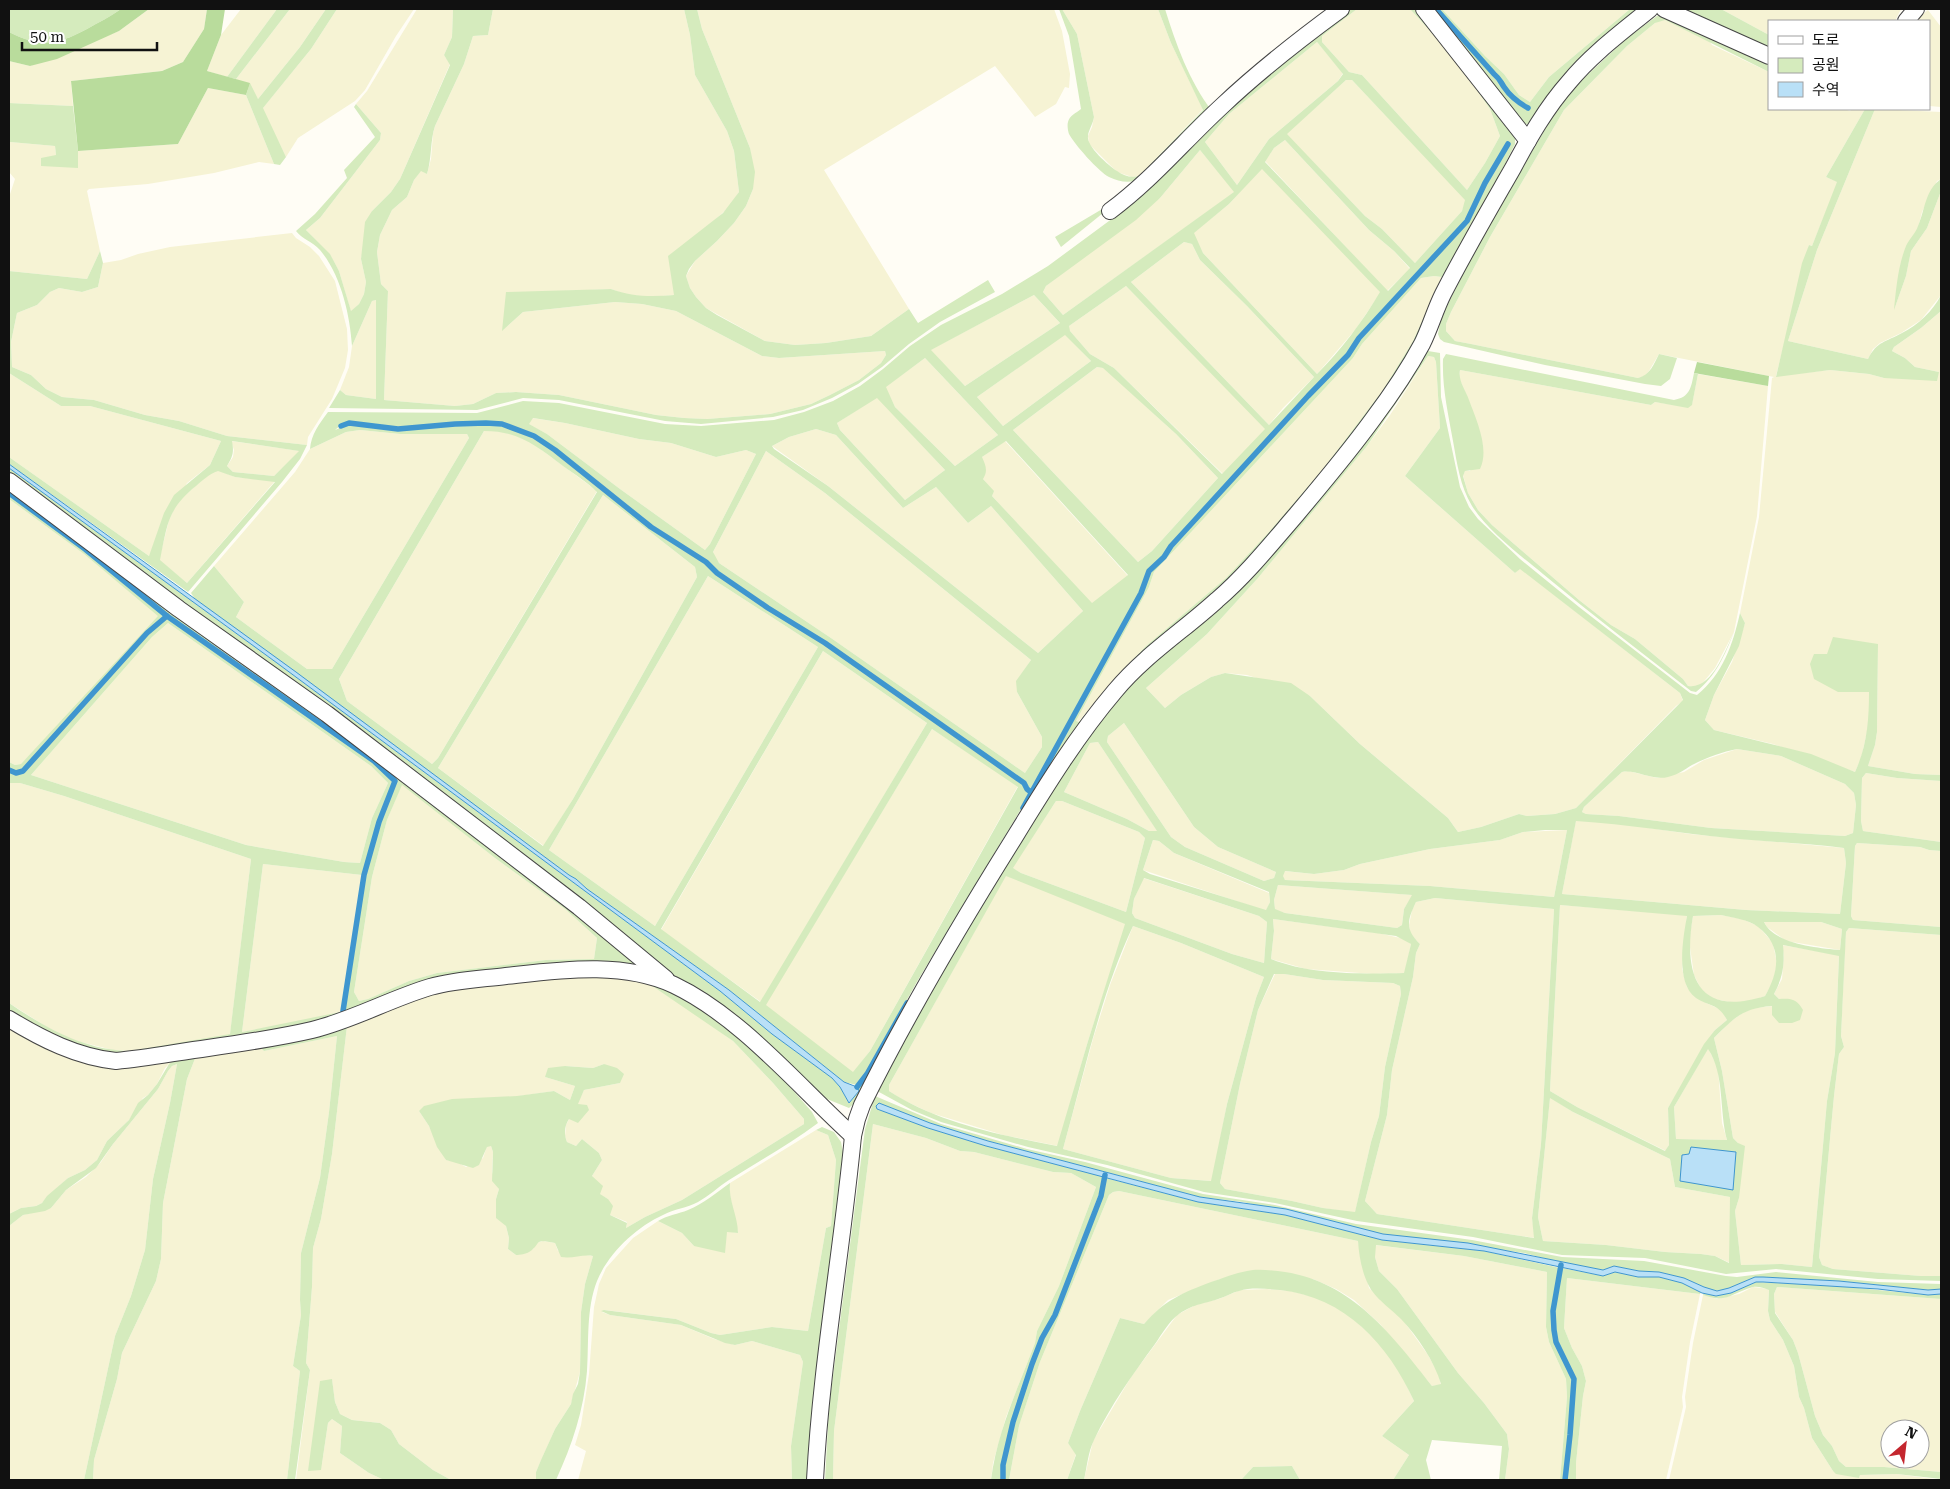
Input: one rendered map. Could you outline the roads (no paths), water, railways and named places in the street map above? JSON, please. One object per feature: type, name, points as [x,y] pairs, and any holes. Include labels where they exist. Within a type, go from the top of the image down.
[{"type":"street","points":[[1110,211],[1156,173],[1222,105],[1341,9]]},
{"type":"street","points":[[1424,9],[1528,141]]},
{"type":"street","points":[[815,1480],[823,1384],[856,1119],[917,1004],[987,881],[1065,757],[1117,688],[1164,642],[1217,600],[1277,538],[1341,461],[1376,416],[1423,342],[1435,311],[1454,274],[1528,141],[1547,111],[1568,82],[1591,59],[1650,9]]},
{"type":"street","points":[[1664,9],[1768,56]]},
{"type":"street","points":[[1907,20],[1916,9]]},
{"type":"street","points":[[9,480],[179,609],[327,714],[579,907],[673,985]]},
{"type":"street","points":[[9,1019],[37,1036],[74,1052],[98,1059],[116,1061],[265,1040],[311,1030],[337,1023],[430,987],[476,979],[553,970],[627,972],[673,985],[700,1000],[734,1024],[853,1136]]},
{"type":"water","points":[[9,464],[296,672],[587,889],[729,990],[844,1082],[857,1087],[859,1091],[849,1103],[840,1087],[832,1078],[772,1034],[720,991],[277,663],[9,468]]},
{"type":"water","points":[[879,1103],[930,1123],[988,1141],[1200,1197],[1286,1209],[1383,1234],[1468,1243],[1603,1270],[1614,1266],[1639,1271],[1659,1272],[1684,1278],[1717,1291],[1755,1277],[1763,1277],[1839,1281],[1928,1290],[1941,1289],[1941,1294],[1928,1295],[1878,1289],[1756,1282],[1731,1293],[1716,1296],[1702,1293],[1682,1283],[1659,1277],[1638,1277],[1615,1272],[1603,1276],[1484,1251],[1382,1240],[1285,1215],[1198,1202],[986,1146],[928,1128],[877,1109],[876,1106]]},
{"type":"water","points":[[1691,1147],[1736,1152],[1733,1190],[1680,1181],[1682,1155],[1689,1154]]},
{"type":"waterway","points":[[1436,9],[1498,77],[1509,93],[1528,108]]},
{"type":"waterway","points":[[1023,808],[1141,593],[1149,571],[1164,557],[1171,546],[1308,396],[1348,355],[1359,338],[1467,221],[1485,183],[1508,144]]},
{"type":"waterway","points":[[341,426],[349,423],[398,429],[486,423],[502,424],[534,436],[555,450],[651,527],[706,562],[717,573],[768,608],[825,643],[1024,783],[1032,793]]},
{"type":"waterway","points":[[9,493],[85,549],[167,616],[374,761],[395,781],[379,822],[364,875],[343,1011]]},
{"type":"waterway","points":[[9,770],[16,773],[23,771],[147,633],[167,616]]},
{"type":"waterway","points":[[857,1087],[867,1074],[907,1003]]},
{"type":"waterway","points":[[1003,1480],[1003,1465],[1013,1422],[1032,1364],[1042,1338],[1055,1315],[1101,1196],[1105,1175]]},
{"type":"waterway","points":[[1561,1265],[1553,1311],[1554,1330],[1556,1342],[1574,1379],[1565,1480]]}]
